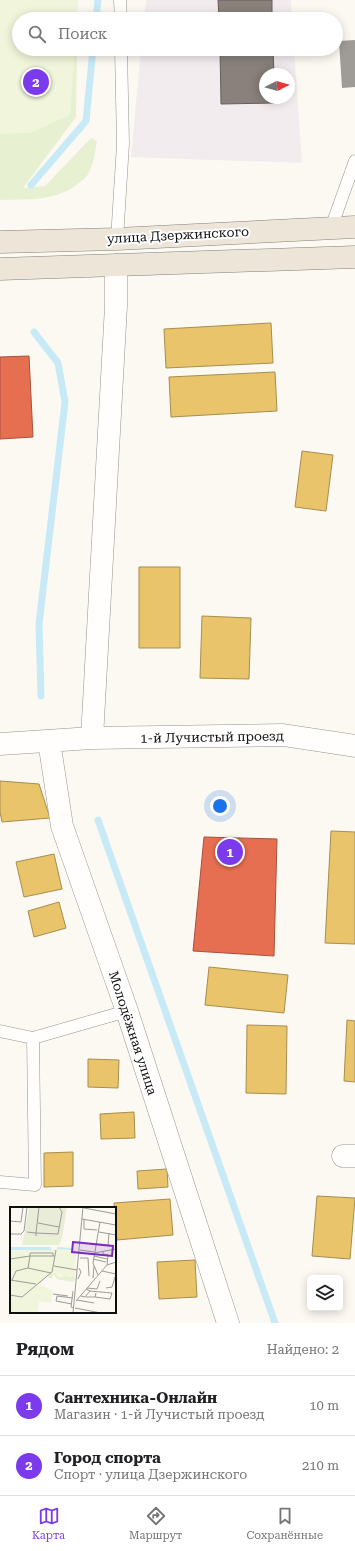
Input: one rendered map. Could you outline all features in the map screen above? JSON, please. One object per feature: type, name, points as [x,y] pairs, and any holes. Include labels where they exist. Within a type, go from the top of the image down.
[{"type":"main road","name":"улица Дзержинского","points":[[0,242],[355,227]]},
{"type":"main road","points":[[116,265],[117,238]]},
{"type":"main road","name":"улица Дзержинского","points":[[0,269],[355,257]]},
{"type":"street","points":[[92,738],[116,306],[116,265]]},
{"type":"street","name":"1-й Лучистый проезд","points":[[0,744],[92,738],[283,735],[355,746]]},
{"type":"street","name":"Молодёжная улица","points":[[49,741],[62,826],[127,1011],[228,1323]]},
{"type":"lane","points":[[120,0],[121,12]]},
{"type":"lane","points":[[117,238],[123,144],[121,56]]},
{"type":"lane","points":[[331,228],[355,161]]},
{"type":"lane","points":[[0,1031],[33,1038],[127,1011]]},
{"type":"lane","points":[[0,1182],[35,1185],[33,1038]]},
{"type":"shaded area","points":[[146,0],[291,0],[292,12],[145,12]]},
{"type":"shaded area","points":[[140,56],[294,56],[302,163],[131,157]]},
{"type":"green space","points":[[0,0],[12,12],[12,56],[77,56],[76,117],[23,188],[45,186],[91,138],[97,141],[92,166],[86,177],[71,188],[62,193],[42,198],[0,200]]},
{"type":"green space","points":[[0,0],[78,0],[77,12],[12,12],[12,56],[74,56],[70,115],[30,133],[0,134]]},
{"type":"building: Жильё","points":[[271,323],[273,363],[166,368],[164,329]]},
{"type":"building: Жильё","points":[[275,372],[277,411],[171,417],[169,377]]},
{"type":"building: Жильё","points":[[302,451],[333,455],[326,511],[295,507]]},
{"type":"building: Жильё","points":[[139,567],[180,567],[180,648],[139,648]]},
{"type":"building: Жильё","points":[[202,616],[251,618],[249,679],[200,678]]},
{"type":"building: Жильё","points":[[0,781],[39,784],[50,818],[2,822],[0,812]]},
{"type":"building: Жильё","points":[[331,831],[355,832],[355,944],[325,943]]},
{"type":"building: Жильё","points":[[54,854],[62,889],[24,897],[16,862]]},
{"type":"building: Жильё","points":[[59,902],[66,928],[34,937],[28,911]]},
{"type":"building: Жильё","points":[[209,967],[288,975],[284,1013],[205,1005]]},
{"type":"building: Жильё","points":[[347,1020],[355,1021],[355,1082],[344,1081]]},
{"type":"building: Жильё","points":[[247,1025],[287,1026],[286,1094],[246,1093]]},
{"type":"building: Жильё","points":[[88,1059],[119,1060],[118,1088],[88,1087]]},
{"type":"building: Жильё","points":[[134,1112],[135,1138],[101,1139],[100,1114]]},
{"type":"building: Жильё","points":[[73,1152],[73,1186],[44,1187],[44,1153]]},
{"type":"building: Жильё","points":[[167,1169],[168,1187],[138,1189],[137,1171]]},
{"type":"building: Жильё","points":[[317,1196],[355,1198],[350,1259],[312,1256]]},
{"type":"building: Жильё","points":[[170,1199],[173,1235],[117,1240],[116,1207],[114,1207],[114,1203]]},
{"type":"building: Жильё","points":[[195,1260],[197,1297],[159,1299],[157,1262]]},
{"type":"building: Торговля","points":[[29,356],[33,437],[0,439],[0,357]]},
{"type":"building: Торговля","points":[[204,837],[277,839],[274,956],[193,951]]},
{"type":"building: Промзона","points":[[218,0],[272,0],[272,12],[219,12]]},
{"type":"building: Промзона","points":[[220,56],[273,56],[274,68],[259,68],[259,103],[221,104]]},
{"type":"building: Прочее","points":[[355,40],[355,87],[342,88],[340,56],[343,56],[343,41]]},
{"type":"waterway","points":[[97,12],[98,0]]},
{"type":"waterway","points":[[31,185],[86,121],[92,56]]},
{"type":"waterway","points":[[34,332],[58,363],[65,402],[39,624],[41,696]]},
{"type":"waterway","points":[[98,820],[275,1323]]},
{"type":"place","name":"Город спорта","points":[[36,82]]},
{"type":"place","name":"Сантехника-Онлайн","points":[[230,852]]}]
